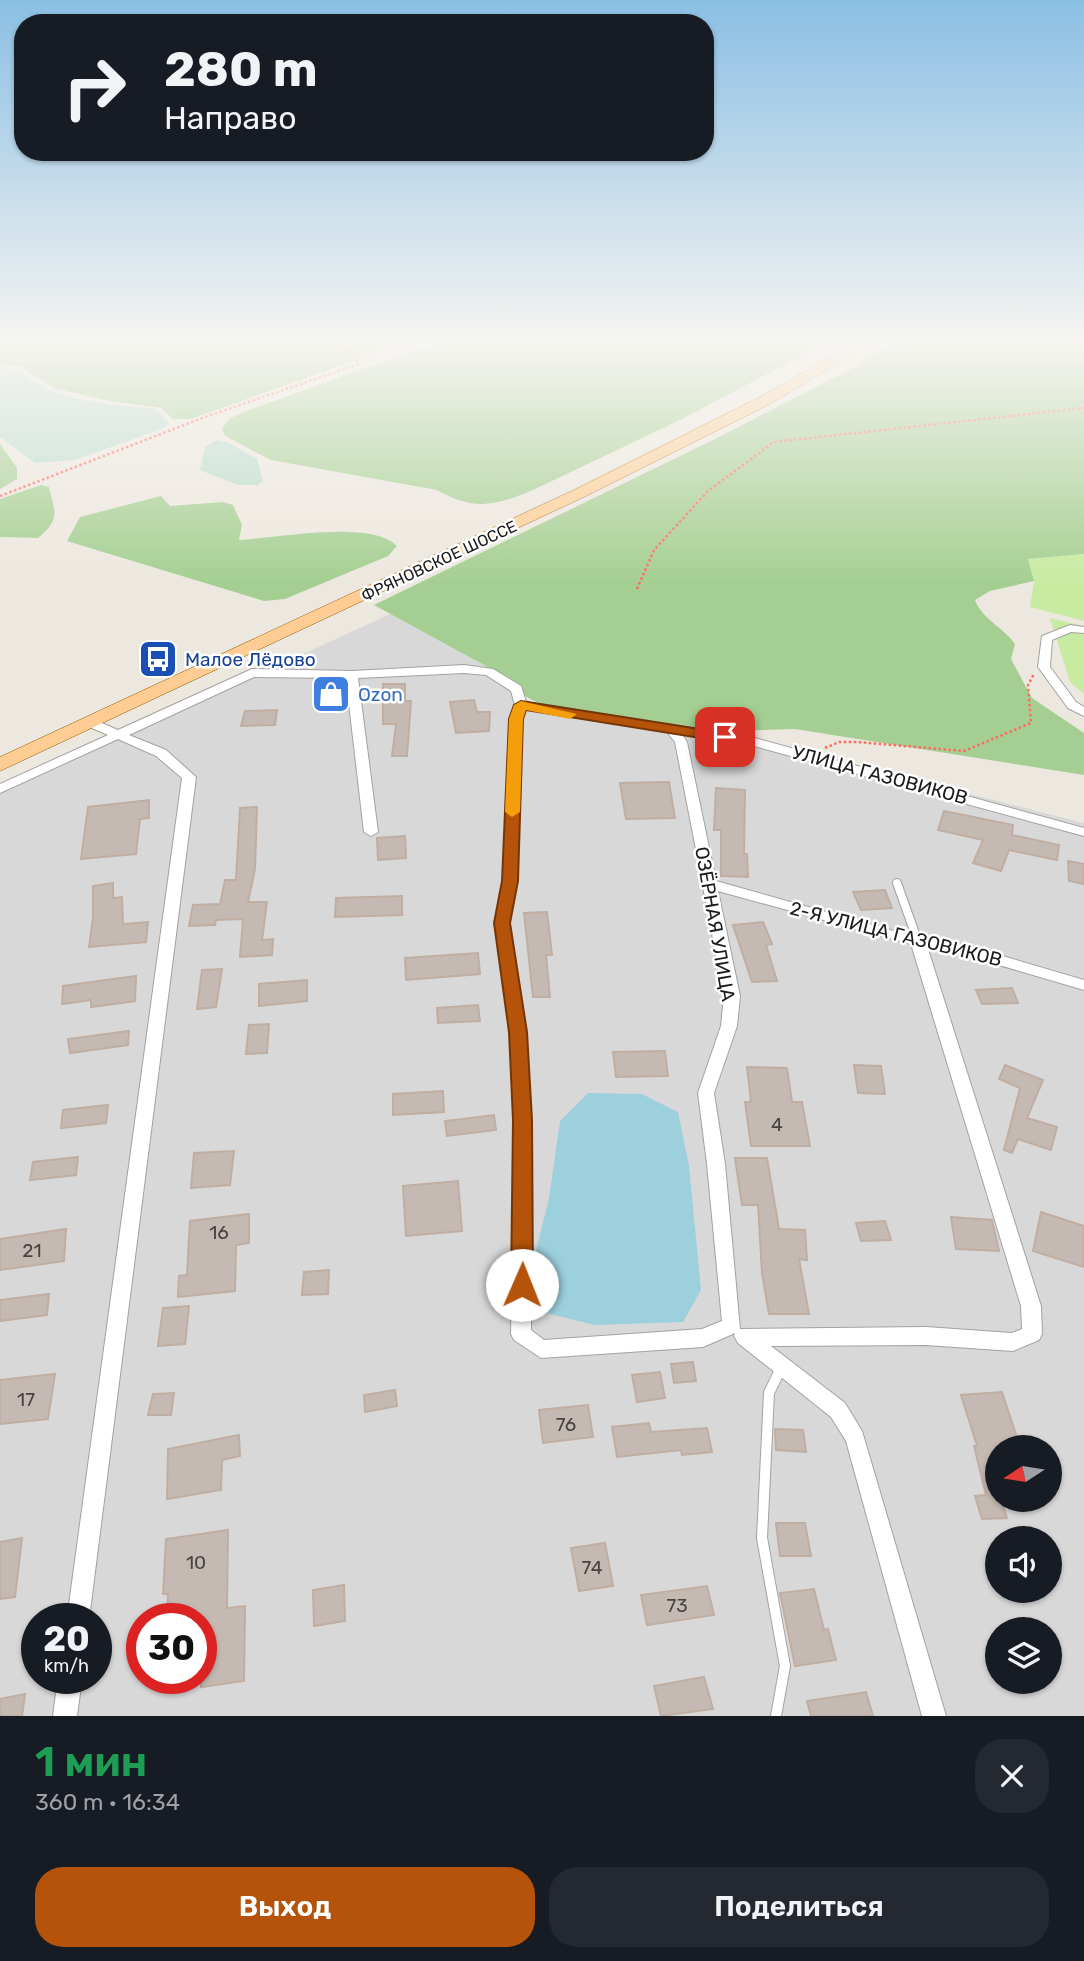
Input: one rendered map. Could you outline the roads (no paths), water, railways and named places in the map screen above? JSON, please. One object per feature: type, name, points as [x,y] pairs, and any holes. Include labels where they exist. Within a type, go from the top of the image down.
[{"type":"main road","name":"ФРЯНОВСКОЕ ШОССЕ","points":[[0,749],[507,517],[702,421]]},
{"type":"main road","name":"ФРЯНОВСКОЕ ШОССЕ","points":[[0,765],[522,522],[726,421]]},
{"type":"street","points":[[1084,629],[1070,628],[1046,638],[1044,667],[1072,705],[1084,712]]},
{"type":"street","points":[[0,789],[252,673],[352,675],[464,669],[489,672],[517,689],[521,705],[516,719],[510,881],[502,923],[518,1032],[523,1120],[521,1334],[541,1349],[703,1338],[739,1332],[926,1336],[1013,1342],[1032,1334],[1031,1307],[917,939]]},
{"type":"street","points":[[352,675],[371,832]]},
{"type":"street","name":"УЛИЦА ГАЗОВИКОВ","points":[[521,705],[673,731],[751,741],[1084,832]]},
{"type":"street","points":[[80,1603],[189,777],[162,753],[91,723]]},
{"type":"street","name":"ОЗЁРНАЯ УЛИЦА","points":[[673,731],[681,742],[707,883],[732,996],[729,1026],[706,1093],[739,1332]]},
{"type":"street","name":"2-Я УЛИЦА ГАЗОВИКОВ","points":[[707,883],[901,938],[942,943],[1084,985]]},
{"type":"street","points":[[739,1332],[838,1410],[855,1438],[934,1716]]},
{"type":"street","points":[[65,1716],[68,1694]]},
{"type":"lane","points":[[897,883],[917,939]]},
{"type":"lane","points":[[776,1716],[785,1666],[762,1538],[769,1393],[783,1364]]},
{"type":"water","points":[[588,1093],[642,1094],[678,1112],[689,1166],[701,1290],[683,1322],[594,1325],[542,1312],[530,1275],[549,1198],[560,1121]]},
{"type":"place","name":"Малое Лёдово","points":[[158,659]]},
{"type":"place","name":"Ozon","points":[[331,694]]}]
